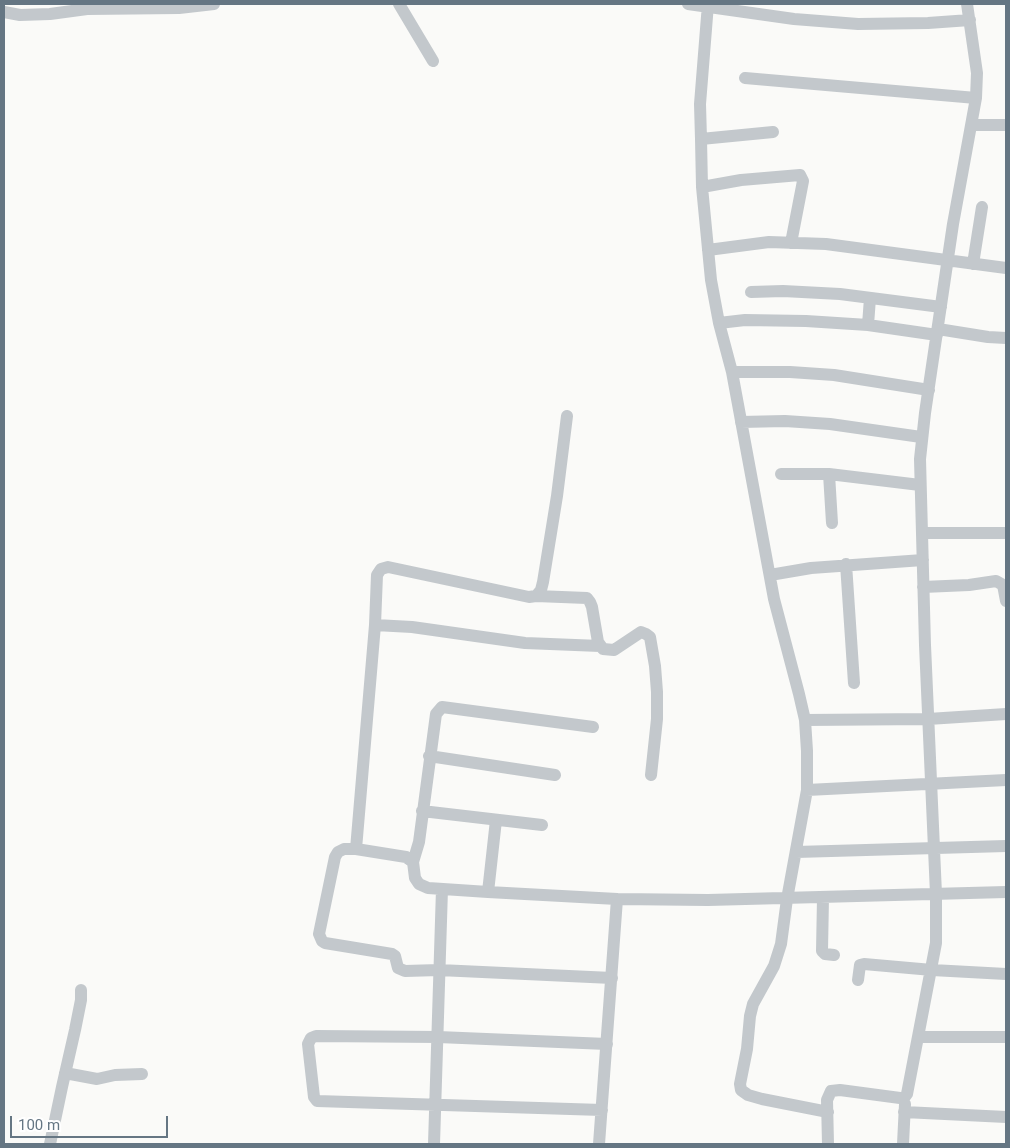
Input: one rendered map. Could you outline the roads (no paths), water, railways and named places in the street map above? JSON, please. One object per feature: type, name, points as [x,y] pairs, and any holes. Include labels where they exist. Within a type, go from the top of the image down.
[{"type":"street","points":[[4,12],[20,15],[50,14],[87,9],[179,8],[214,4]]},
{"type":"street","points":[[399,4],[433,61]]},
{"type":"street","points":[[688,4],[765,9],[794,19],[858,24],[970,20]]},
{"type":"street","points":[[902,1144],[905,1097],[908,1091],[919,1037],[937,936],[920,485],[921,437],[948,261],[976,98],[977,73],[967,4]]},
{"type":"street","points":[[708,5],[700,104],[702,187],[711,280],[719,323],[732,372],[774,598],[805,720],[808,790],[786,899],[781,944],[774,966],[756,995],[751,1010],[747,1049],[740,1084],[742,1090],[748,1095],[828,1112]]},
{"type":"street","points":[[744,78],[976,98]]},
{"type":"street","points":[[972,125],[1006,125]]},
{"type":"street","points":[[701,139],[773,132]]},
{"type":"street","points":[[702,187],[741,180],[800,175],[802,182],[790,243]]},
{"type":"street","points":[[973,264],[982,207]]},
{"type":"street","points":[[708,250],[769,242],[826,244],[1006,268]]},
{"type":"street","points":[[752,292],[812,292],[941,307]]},
{"type":"street","points":[[868,325],[870,298]]},
{"type":"street","points":[[719,323],[745,320],[773,320],[868,325],[1006,338]]},
{"type":"street","points":[[732,372],[790,372],[834,375],[929,390]]},
{"type":"street","points":[[536,596],[541,590],[543,582],[557,496],[567,416]]},
{"type":"street","points":[[741,422],[785,421],[830,424],[921,437]]},
{"type":"street","points":[[780,474],[829,474],[920,485]]},
{"type":"street","points":[[829,474],[832,523]]},
{"type":"street","points":[[922,533],[1006,533]]},
{"type":"street","points":[[770,575],[846,564],[923,560]]},
{"type":"street","points":[[846,564],[854,683]]},
{"type":"street","points":[[356,849],[376,625],[377,575],[381,569],[388,567],[529,596],[587,598],[592,607],[600,646]]},
{"type":"street","points":[[924,587],[969,585],[996,581],[1003,585],[1006,601]]},
{"type":"street","points":[[376,625],[412,627],[525,643],[600,646],[604,649],[614,650],[641,632],[646,634],[650,637],[657,692],[657,719],[651,775]]},
{"type":"street","points":[[593,727],[442,707],[436,714],[419,842],[413,862],[415,878],[419,884],[428,888],[617,899],[786,899],[1006,892]]},
{"type":"street","points":[[805,720],[928,719],[1006,714]]},
{"type":"street","points":[[429,756],[555,775]]},
{"type":"street","points":[[808,790],[1006,780]]},
{"type":"street","points":[[422,811],[542,825]]},
{"type":"street","points":[[488,892],[496,820]]},
{"type":"street","points":[[796,852],[1006,846]]},
{"type":"street","points":[[413,862],[406,857],[356,849],[344,849],[338,852],[335,856],[319,934],[322,941],[392,954],[395,956],[397,966],[401,970],[612,978]]},
{"type":"street","points":[[434,1144],[442,889]]},
{"type":"street","points":[[823,898],[822,951],[825,954],[834,955]]},
{"type":"street","points":[[599,1144],[617,899]]},
{"type":"street","points":[[858,980],[861,964],[1006,974]]},
{"type":"street","points":[[50,1144],[75,1030],[81,990]]},
{"type":"street","points":[[602,1110],[317,1101],[314,1097],[308,1044],[311,1038],[316,1036],[438,1037],[607,1044]]},
{"type":"street","points":[[919,1037],[1006,1038]]},
{"type":"street","points":[[65,1073],[97,1079],[116,1075],[142,1074]]},
{"type":"street","points":[[828,1144],[827,1100],[829,1094],[836,1090],[905,1097]]},
{"type":"street","points":[[904,1112],[1006,1117]]}]
